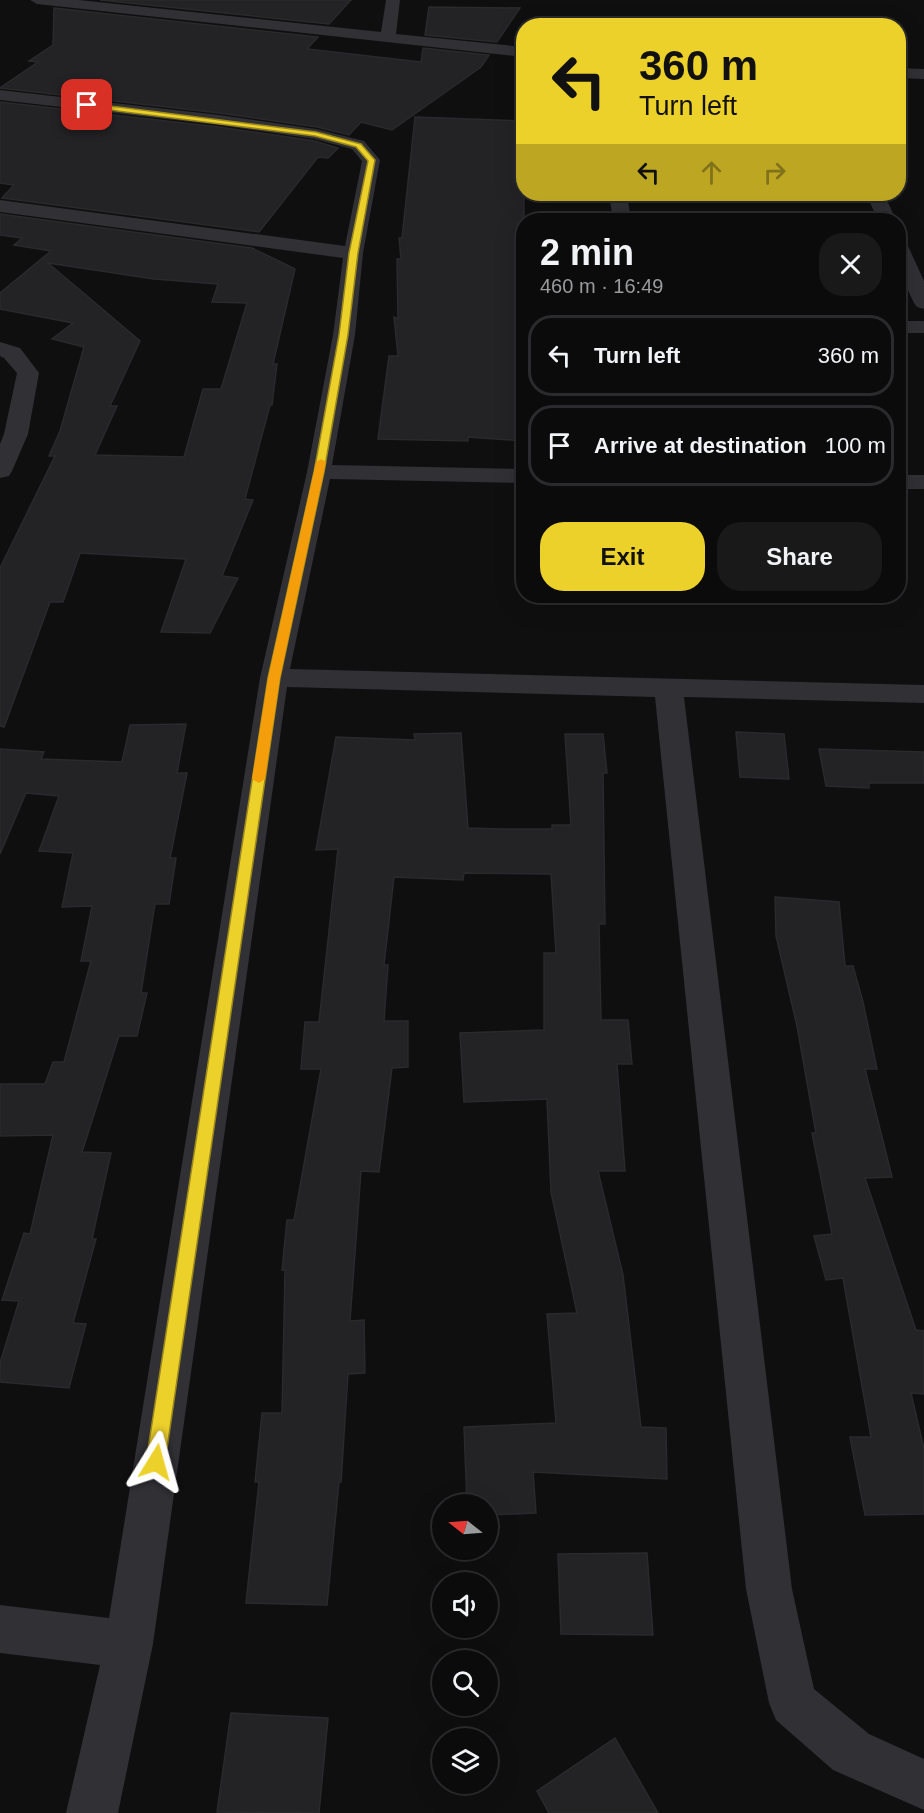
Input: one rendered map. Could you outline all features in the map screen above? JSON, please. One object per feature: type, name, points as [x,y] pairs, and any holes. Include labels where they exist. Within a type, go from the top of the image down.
[{"type":"street","points":[[37,0],[516,51]]},
{"type":"street","points":[[388,37],[393,0]]},
{"type":"street","points":[[906,73],[924,74]]},
{"type":"street","points":[[0,95],[316,134],[358,145],[372,160],[353,253],[344,335],[319,472],[274,678],[129,1644],[92,1813]]},
{"type":"street","points":[[0,206],[353,253]]},
{"type":"street","points":[[906,264],[924,303]]},
{"type":"street","points":[[906,327],[924,327]]},
{"type":"street","points":[[0,349],[12,353],[28,373],[16,434],[0,471]]},
{"type":"street","points":[[319,472],[516,476]]},
{"type":"street","points":[[906,482],[924,482]]},
{"type":"street","points":[[274,678],[924,694]]},
{"type":"street","points":[[669,689],[769,1588],[793,1703],[851,1752],[924,1785]]},
{"type":"street","points":[[0,1629],[129,1644]]},
{"type":"building","points":[[100,0],[351,0],[329,24]]},
{"type":"building","points":[[429,7],[520,8],[497,42],[425,35]]},
{"type":"building","points":[[54,8],[318,37],[307,49],[421,62],[423,48],[489,55],[481,67],[392,130],[361,122],[349,135],[317,127],[219,113],[0,88],[38,62],[29,61],[53,45]]},
{"type":"building","points":[[0,102],[219,127],[315,141],[338,148],[328,158],[318,157],[259,232],[2,198],[14,185],[0,183]]},
{"type":"building","points":[[415,117],[516,121],[516,201],[524,201],[524,213],[516,213],[516,440],[468,437],[468,441],[378,439],[389,356],[398,356],[394,317],[398,319],[397,259],[401,259],[399,238],[402,238]]},
{"type":"building","points":[[0,214],[252,248],[295,269],[273,364],[277,364],[272,405],[270,405],[245,499],[253,500],[222,576],[238,578],[210,633],[161,632],[186,559],[80,553],[63,602],[50,602],[4,727],[0,726],[0,568],[55,456],[49,456],[60,431],[84,347],[52,339],[73,323],[0,309],[0,293],[51,251],[14,245],[22,238],[0,235]],"holes":[[[48,263],[154,279],[218,284],[212,302],[247,303],[221,389],[203,389],[184,457],[95,455],[117,406],[110,406],[140,341]]]},
{"type":"building","points":[[186,724],[177,773],[187,773],[170,858],[176,858],[169,904],[155,904],[141,993],[147,993],[137,1036],[119,1036],[82,1152],[111,1153],[92,1239],[96,1239],[73,1323],[86,1324],[69,1388],[0,1382],[0,1363],[19,1301],[2,1300],[24,1233],[30,1234],[53,1135],[0,1136],[0,1084],[45,1084],[53,1062],[64,1062],[91,961],[81,961],[92,906],[62,907],[73,853],[39,851],[59,796],[26,793],[0,854],[0,749],[44,752],[41,759],[122,762],[130,725]]},
{"type":"building","points":[[736,732],[784,734],[789,779],[740,777]]},
{"type":"building","points":[[461,733],[468,828],[552,829],[552,825],[571,825],[565,734],[603,734],[607,773],[603,773],[605,924],[599,924],[601,1020],[628,1020],[632,1064],[617,1064],[625,1171],[598,1171],[623,1275],[641,1427],[666,1428],[667,1479],[533,1472],[536,1513],[498,1515],[498,1494],[467,1494],[464,1427],[556,1423],[547,1314],[577,1313],[551,1192],[547,1099],[464,1102],[460,1033],[544,1030],[544,953],[556,953],[551,874],[464,873],[463,880],[394,877],[384,965],[388,965],[384,1021],[408,1021],[408,1067],[392,1068],[379,1172],[361,1171],[350,1321],[364,1320],[365,1373],[348,1374],[341,1482],[339,1482],[327,1605],[246,1603],[259,1482],[255,1482],[262,1413],[282,1413],[285,1270],[282,1270],[287,1220],[294,1220],[321,1069],[301,1069],[305,1022],[319,1022],[338,849],[316,850],[336,737],[415,740],[414,734]]},
{"type":"building","points":[[819,749],[924,752],[924,783],[869,783],[869,788],[826,786]]},
{"type":"building","points":[[775,897],[839,902],[845,966],[853,966],[863,1002],[877,1069],[865,1069],[892,1177],[865,1178],[916,1330],[924,1331],[924,1394],[911,1393],[924,1449],[924,1514],[865,1515],[850,1437],[871,1437],[843,1278],[826,1280],[814,1236],[832,1234],[812,1133],[816,1133],[797,1026],[776,936]]},
{"type":"building","points":[[647,1553],[653,1635],[561,1634],[558,1554]]},
{"type":"building","points":[[231,1713],[328,1718],[319,1813],[217,1812]]},
{"type":"building","points":[[615,1738],[658,1813],[549,1813],[537,1791]]},
{"type":"slow traffic","points":[[259,779],[274,678],[321,462]]},
{"type":"route","points":[[87,105],[316,134],[358,145],[372,160],[353,253],[344,335],[319,472],[274,678],[156,1462]]}]
